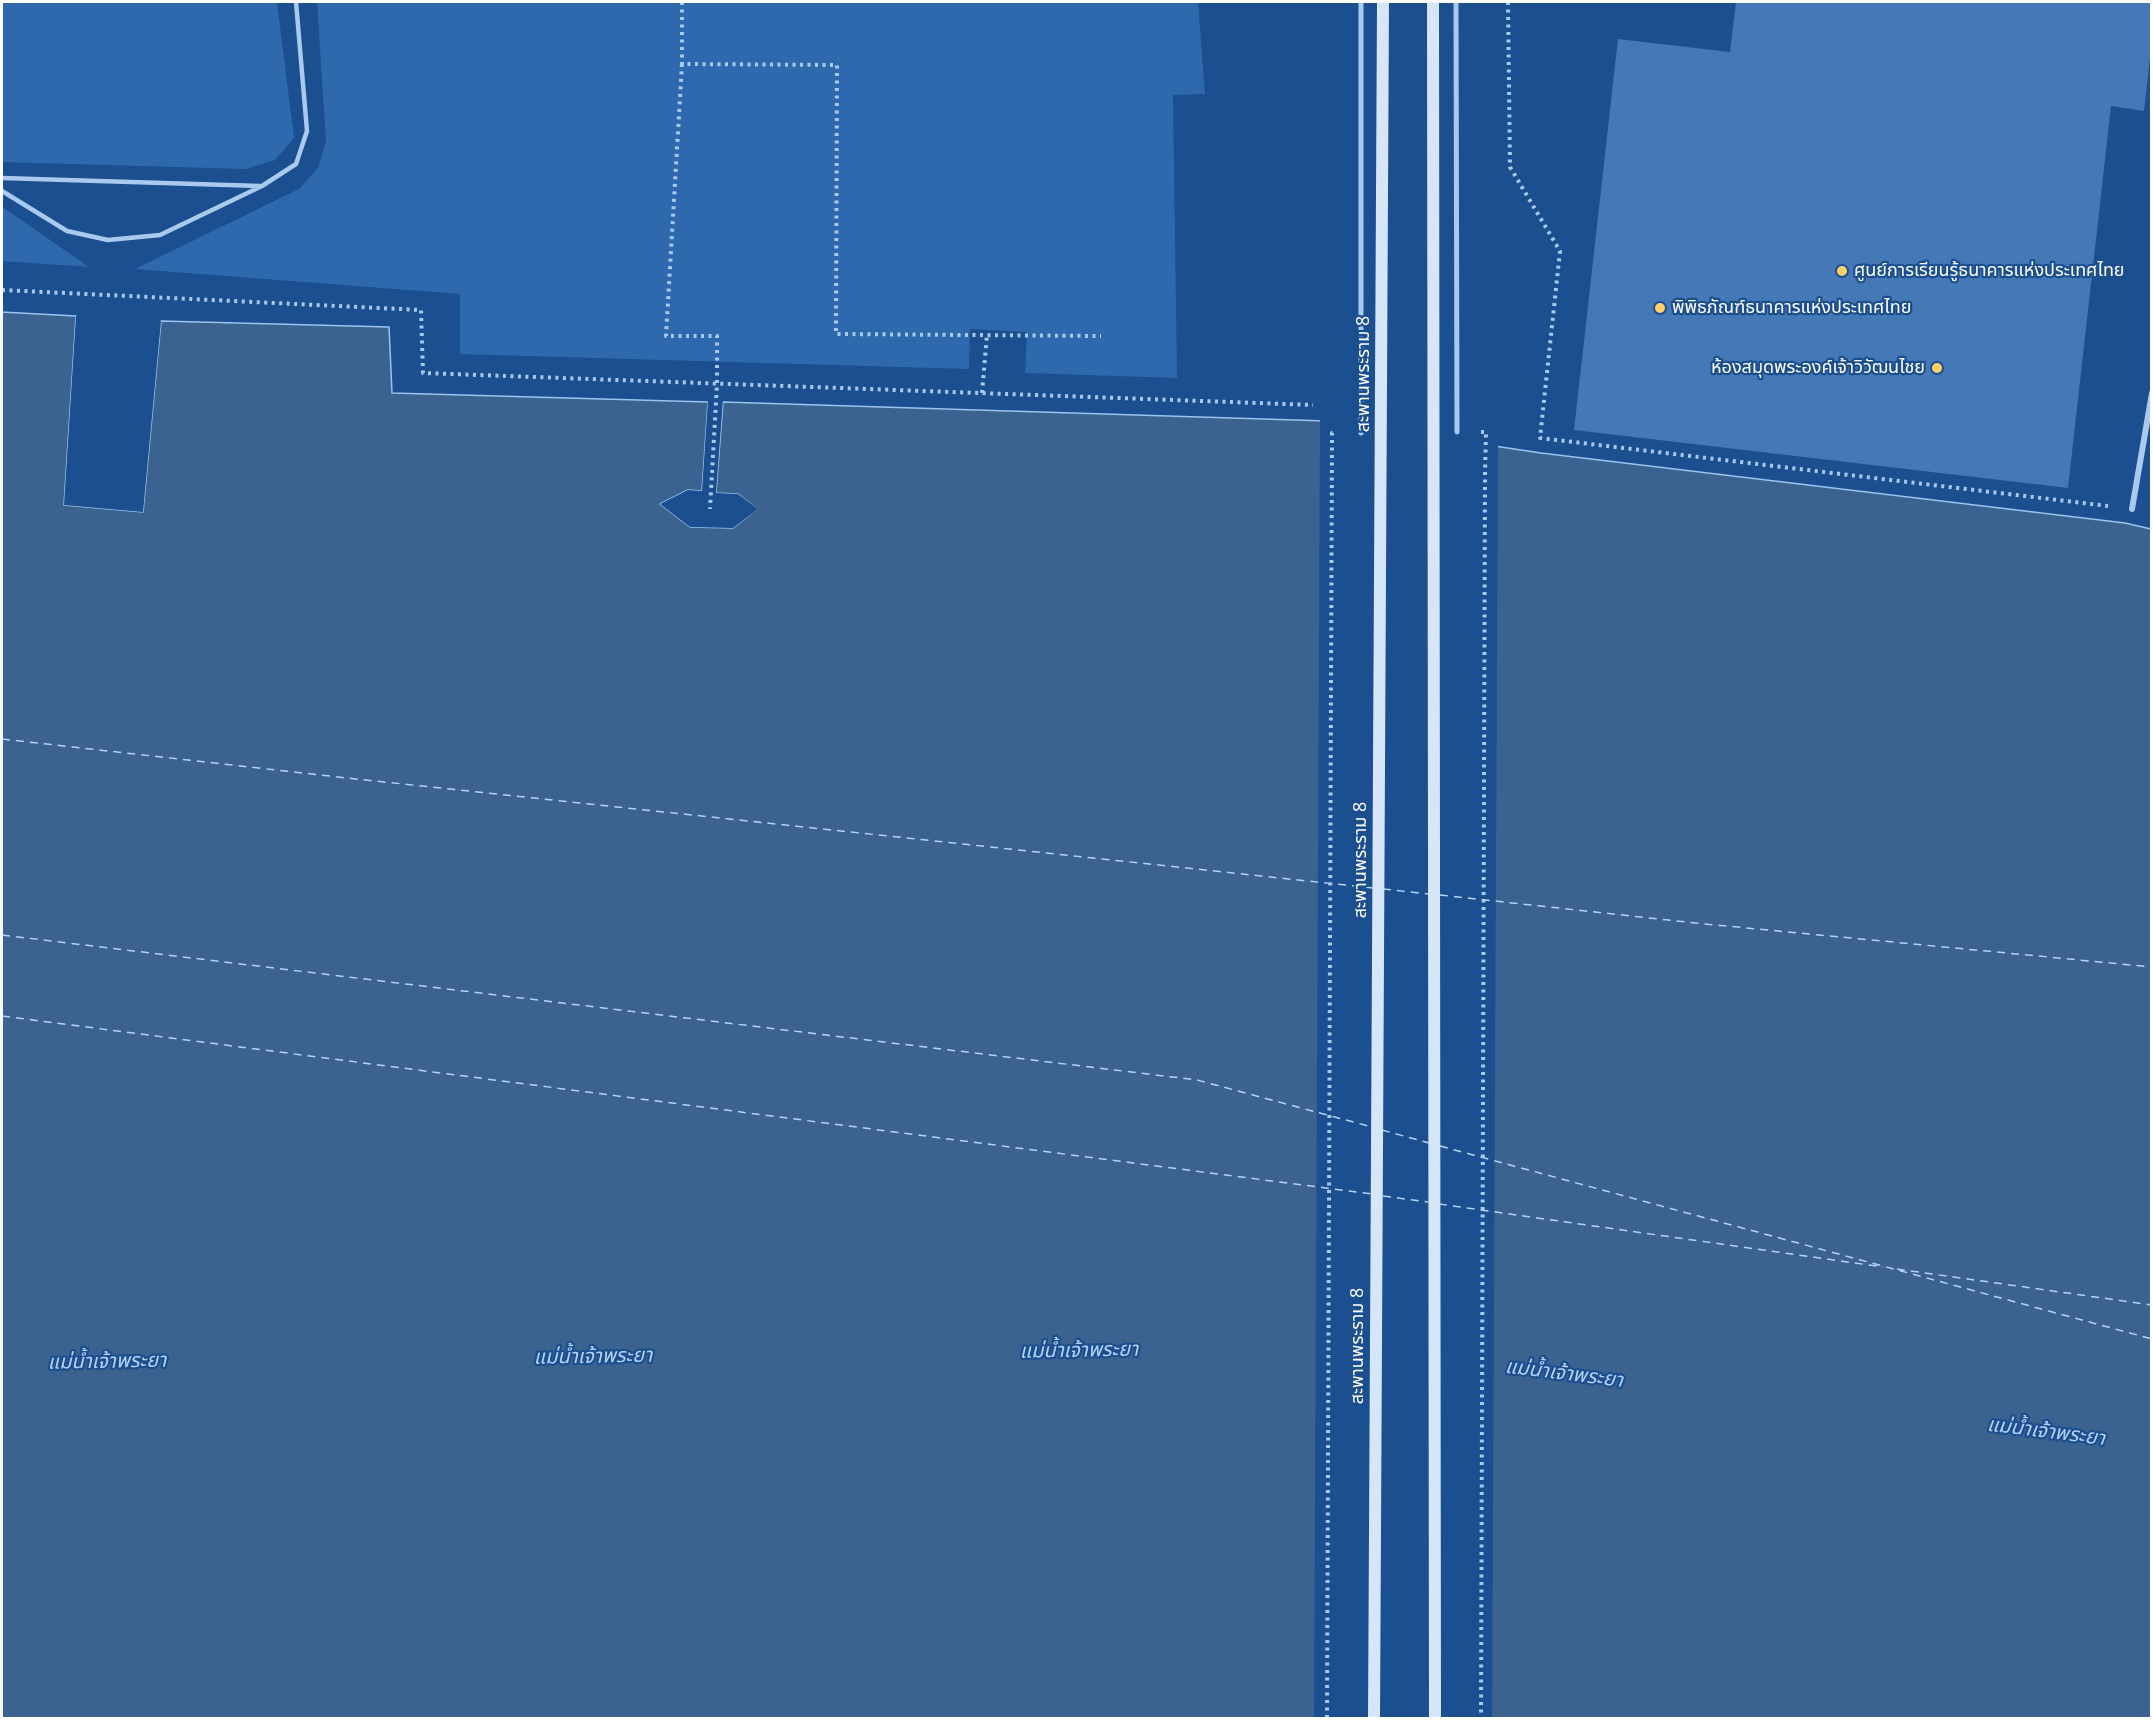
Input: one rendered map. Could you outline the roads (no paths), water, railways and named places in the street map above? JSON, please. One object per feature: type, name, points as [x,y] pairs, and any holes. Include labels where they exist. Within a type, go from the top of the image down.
[{"type":"main road","name":"สะพานพระราม 8","points":[[1374,1719],[1383,2]]},
{"type":"main road","points":[[1433,2],[1435,1719]]},
{"type":"street","points":[[1361,2],[1361,433]]},
{"type":"street","points":[[1456,2],[1457,432]]},
{"type":"street","points":[[2133,509],[2151,393]]},
{"type":"lane","points":[[2,191],[67,231],[108,240],[160,235],[262,186],[296,164],[307,131],[296,2]]},
{"type":"lane","points":[[2,178],[262,186]]},
{"type":"water","name":"แม่น้ำเจ้าพระยา","points":[[2,312],[76,316],[64,505],[143,512],[161,321],[389,327],[392,393],[708,402],[702,491],[688,490],[660,504],[690,527],[733,528],[757,509],[738,494],[716,493],[723,402],[1327,421],[1541,453],[2125,523],[2151,529],[2151,1718],[2,1718]]},
{"type":"place","name":"ศูนย์การเรียนรู้ธนาคารแห่งประเทศไทย","points":[[1842,271]]},
{"type":"place","name":"พิพิธภัณฑ์ธนาคารแห่งประเทศไทย","points":[[1660,308]]},
{"type":"place","name":"ห้องสมุดพระองค์เจ้าวิวัฒนไชย","points":[[1937,368]]}]
